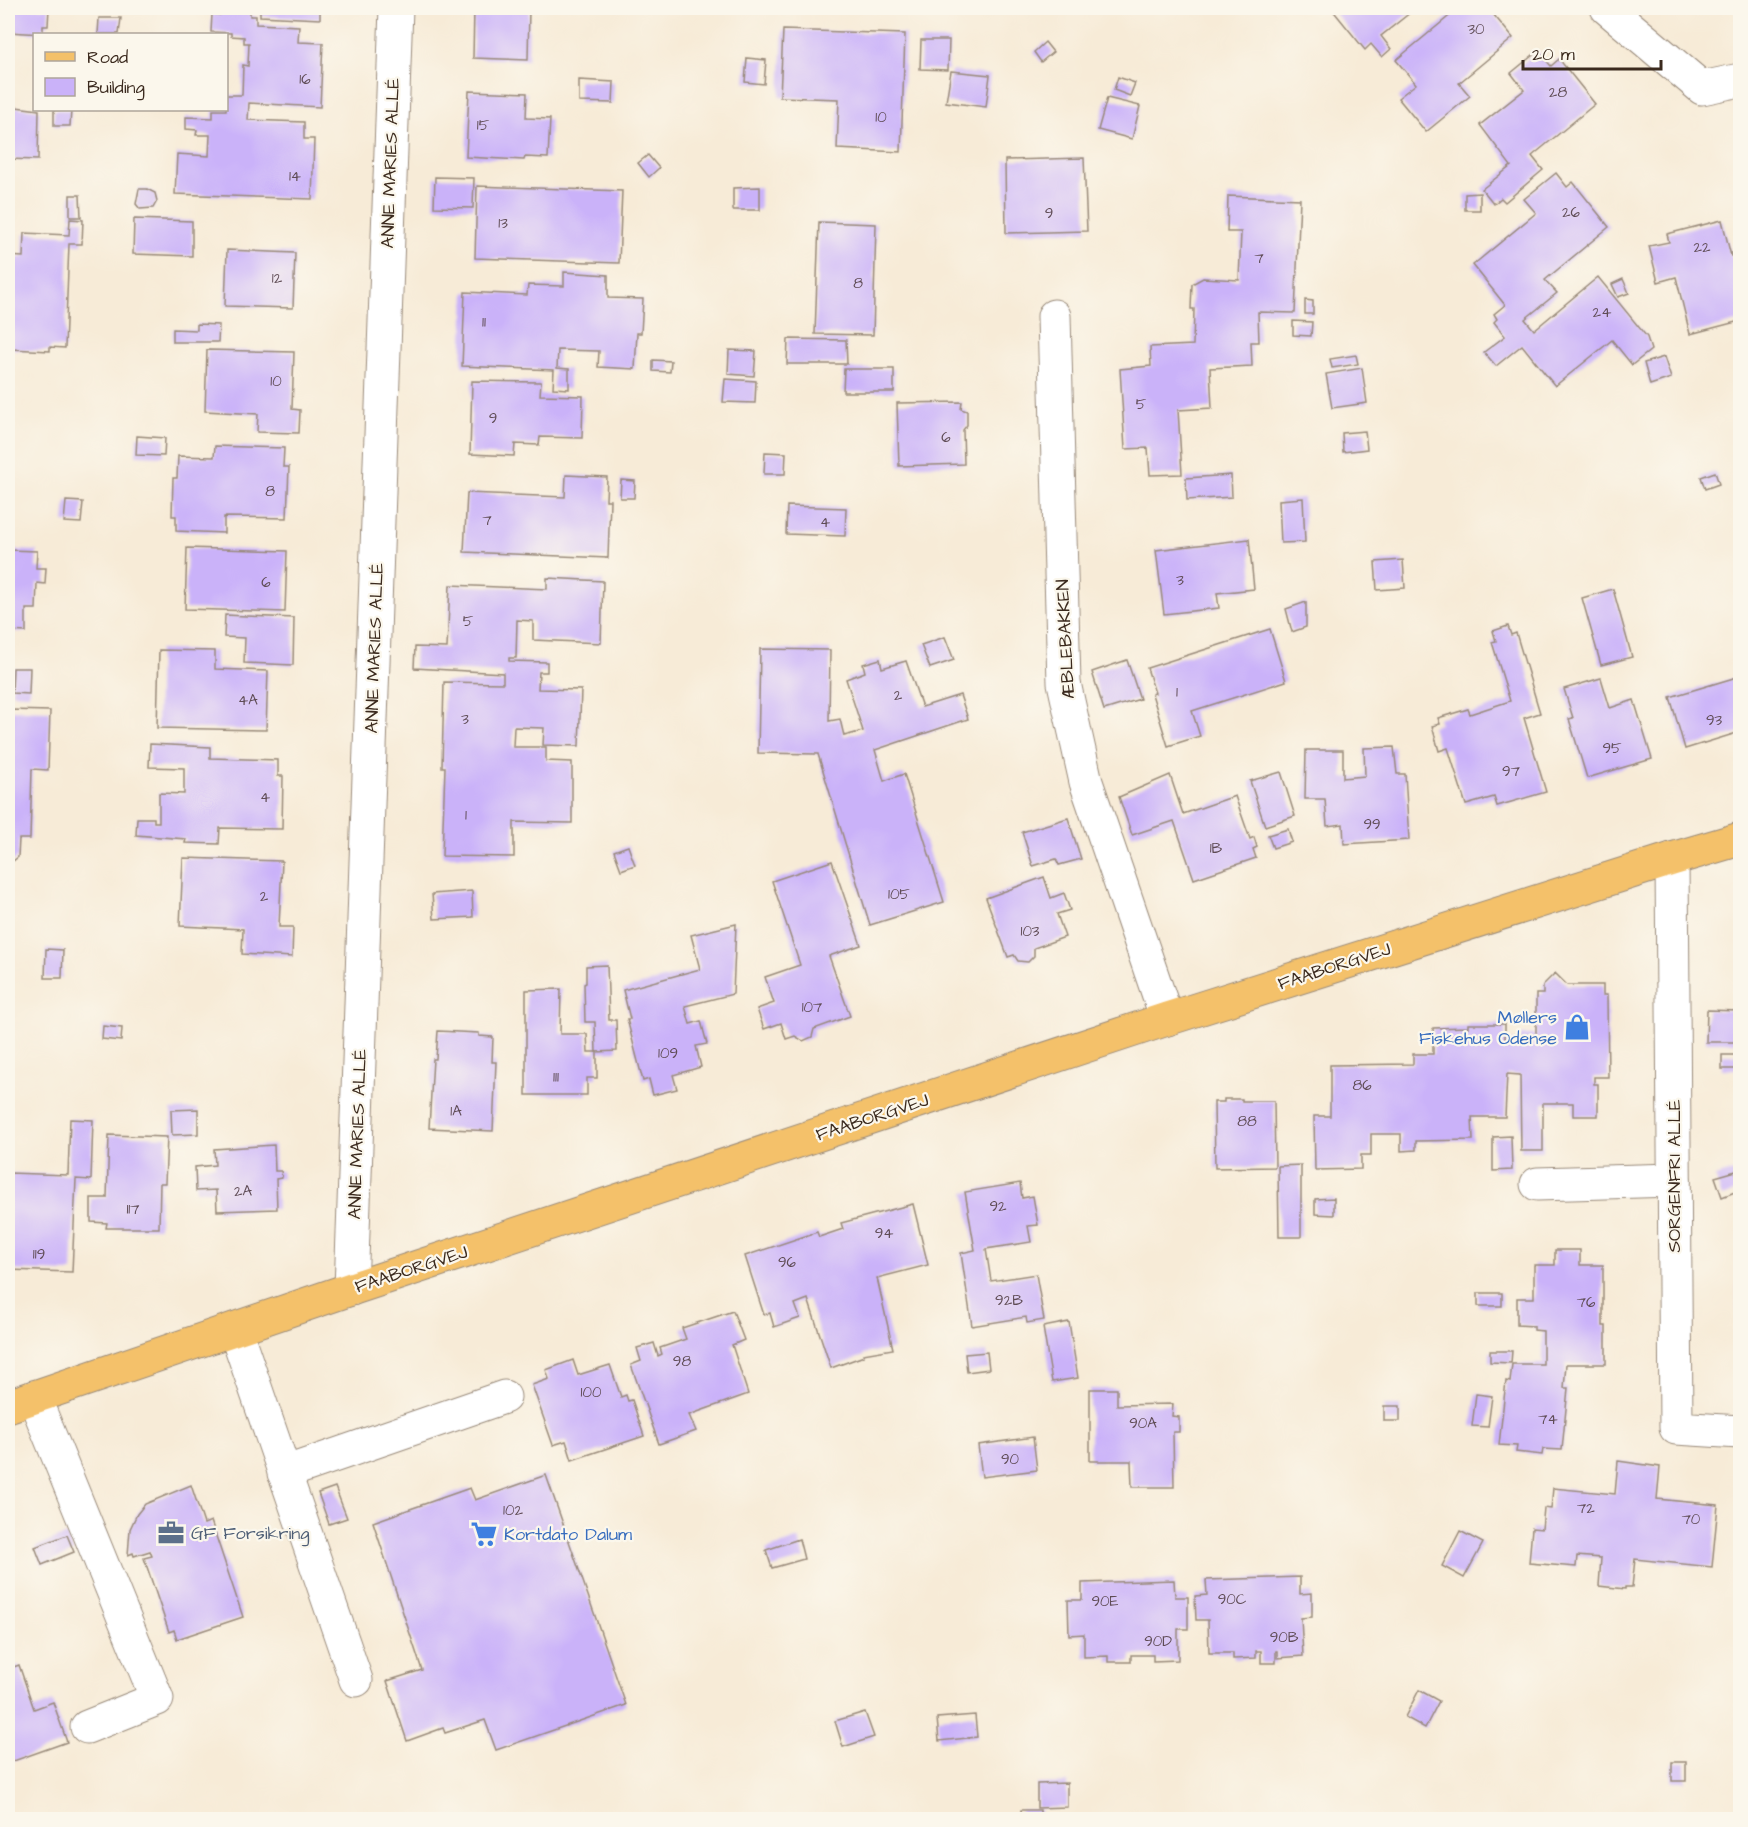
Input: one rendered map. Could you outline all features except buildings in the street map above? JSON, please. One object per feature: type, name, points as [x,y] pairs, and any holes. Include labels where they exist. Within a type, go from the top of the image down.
[{"type":"main road","name":"FAABORGVEJ","points":[[21,1401],[351,1289],[1167,1019],[1740,839]]},
{"type":"street","name":"ANNE MARIES ALLÉ","points":[[351,1289],[396,8]]},
{"type":"street","points":[[1607,8],[1702,88],[1740,80]]},
{"type":"street","name":"ÆBLEBAKKEN","points":[[1054,316],[1064,683],[1086,782],[1167,1019]]},
{"type":"street","name":"SORGENFRI ALLÉ","points":[[1672,859],[1676,1428],[1740,1432]]},
{"type":"street","points":[[1537,1184],[1674,1180]]},
{"type":"street","points":[[235,1329],[356,1680]]},
{"type":"street","points":[[284,1473],[504,1397]]},
{"type":"street","points":[[21,1401],[157,1699],[87,1726]]},
{"type":"place","name":"Møllers Fiskehus Odense","points":[[1577,1027]]},
{"type":"place","name":"GF Forsikring","points":[[171,1533]]},
{"type":"place","name":"Kortdato Dalum","points":[[484,1534]]}]
